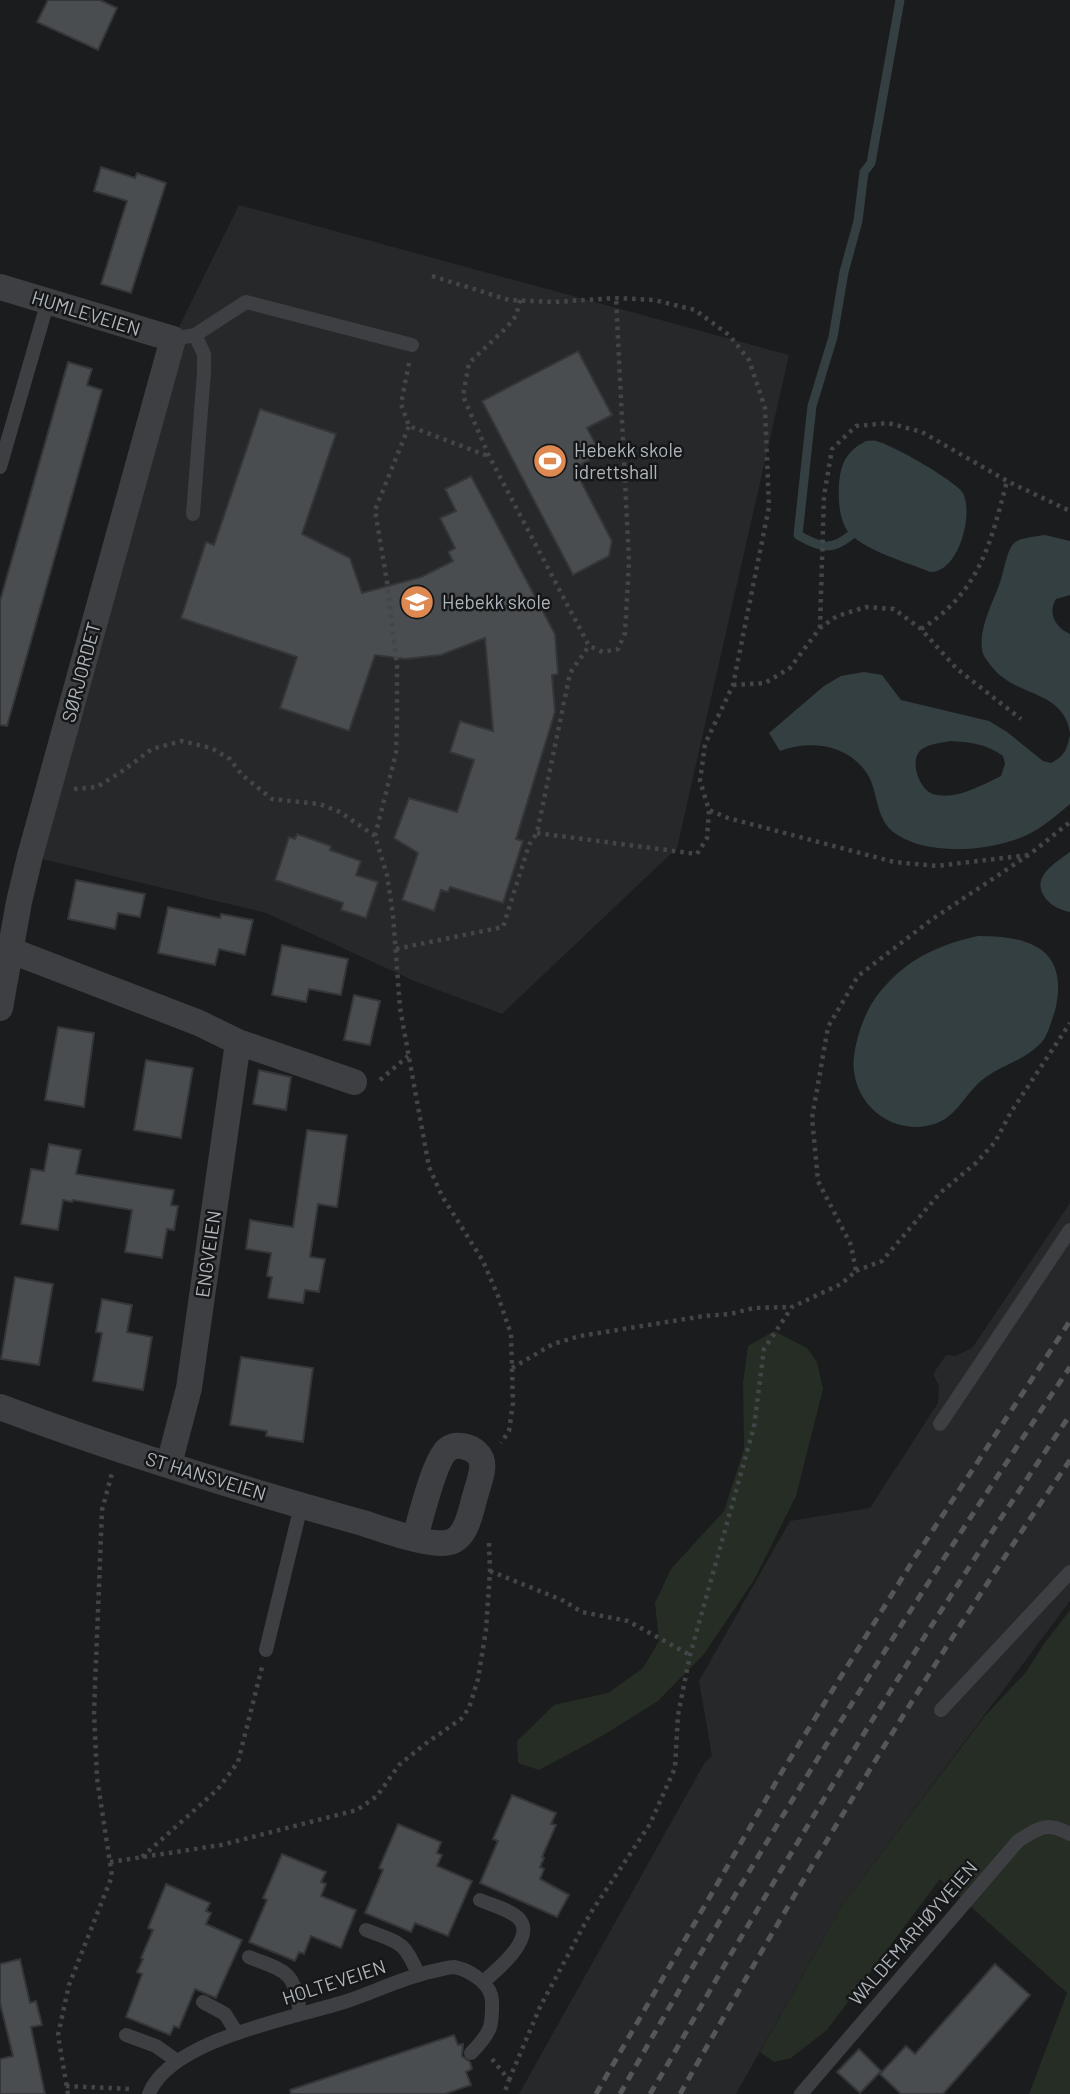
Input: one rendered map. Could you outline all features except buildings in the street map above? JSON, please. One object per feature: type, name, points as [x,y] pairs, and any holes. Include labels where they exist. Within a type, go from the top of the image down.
[{"type":"street","name":"HUMLEVEIEN","points":[[0,288],[184,337]]},
{"type":"street","name":"SØRJORDET","points":[[0,1007],[12,951],[14,901],[184,337]]},
{"type":"street","points":[[12,951],[199,1023],[238,1042],[355,1082]]},
{"type":"street","name":"ENGVEIEN","points":[[169,1464],[189,1388],[238,1042]]},
{"type":"street","name":"ST HANSVEIEN","points":[[0,1407],[62,1430],[301,1506],[438,1544],[452,1542],[461,1535],[466,1524]]},
{"type":"street","points":[[415,1538],[439,1461],[447,1449],[456,1446],[469,1447],[479,1454],[482,1463],[466,1524]]},
{"type":"lane","points":[[0,467],[48,301]]},
{"type":"lane","points":[[193,514],[204,354],[184,337],[246,302],[412,345]]},
{"type":"lane","points":[[940,1424],[1070,1230]]},
{"type":"lane","points":[[266,1650],[301,1506]]},
{"type":"lane","points":[[941,1710],[1070,1572]]},
{"type":"lane","name":"WALDEMARHØYVEIEN","points":[[800,2094],[1018,1841],[1041,1826],[1058,1827],[1070,1834]]},
{"type":"lane","points":[[476,2048],[490,2026],[492,1995],[483,1982],[506,1964],[514,1953],[522,1924],[513,1915],[480,1900]]},
{"type":"lane","points":[[366,1930],[401,1943],[410,1954],[418,1974]]},
{"type":"lane","points":[[249,1957],[283,1970],[289,1976],[297,1990],[300,2013]]},
{"type":"lane","name":"HOLTEVEIEN","points":[[149,2093],[155,2080],[177,2061],[237,2033],[345,2002],[418,1974],[454,1967],[483,1982]]},
{"type":"lane","points":[[203,2002],[225,2014],[237,2033]]},
{"type":"lane","points":[[126,2035],[156,2046],[177,2061]]},
{"type":"path","points":[[432,276],[509,300],[654,300],[695,310],[729,335],[749,360],[765,408],[769,507],[733,685],[705,744],[700,781],[709,810],[707,838],[697,854],[537,833]]},
{"type":"path","points":[[520,300],[516,316],[508,327],[469,363],[463,396],[489,456],[589,646],[603,652],[618,649],[625,633],[629,562],[616,298]]},
{"type":"path","points":[[412,345],[401,404],[409,426],[374,510],[387,582],[395,654],[397,721],[396,752],[375,836],[387,875],[400,1008],[429,1167],[442,1196],[483,1261],[511,1334],[513,1403],[509,1431],[498,1448],[479,1454]]},
{"type":"path","points":[[820,628],[824,496],[832,449],[856,426],[888,422],[922,432],[1007,481],[1070,512]]},
{"type":"path","points":[[409,426],[489,456]]},
{"type":"path","points":[[921,629],[949,610],[972,582],[995,529],[1007,481]]},
{"type":"path","points":[[733,685],[765,683],[790,668],[820,628],[837,616],[866,607],[894,609],[921,629],[957,669],[1021,719]]},
{"type":"path","points":[[396,949],[501,929],[529,845],[537,833],[570,673],[589,646]]},
{"type":"path","points":[[49,788],[97,787],[152,749],[182,741],[211,748],[230,759],[242,775],[272,799],[318,804],[340,812],[375,836]]},
{"type":"path","points":[[709,810],[728,818],[894,862],[937,866],[1030,854]]},
{"type":"path","points":[[856,1270],[850,1245],[818,1181],[812,1118],[828,1027],[858,976],[931,920],[1030,854],[1070,822]]},
{"type":"path","points":[[512,1368],[553,1344],[580,1336],[730,1314],[754,1308],[792,1307],[841,1284],[856,1270],[882,1261],[940,1193],[976,1163],[995,1142],[1011,1112],[1070,1023]]},
{"type":"path","points":[[355,1082],[379,1080],[409,1056]]},
{"type":"path","points":[[504,2094],[553,1983],[590,1914],[650,1824],[674,1768],[678,1715],[690,1655],[754,1427],[764,1349],[792,1307]]},
{"type":"path","points":[[68,2094],[58,2035],[69,1985],[112,1876],[97,1779],[94,1712],[102,1510],[113,1469]]},
{"type":"path","points":[[110,1862],[234,1842],[357,1810],[377,1796],[399,1765],[461,1719],[469,1708],[478,1679],[486,1630],[490,1572],[489,1543],[466,1524]]},
{"type":"path","points":[[490,1572],[562,1600],[582,1612],[628,1622],[690,1655]]},
{"type":"path","points":[[142,1857],[218,1789],[238,1762],[266,1650]]},
{"type":"path","points":[[476,2048],[509,2080]]},
{"type":"path","points":[[66,2086],[97,2086],[149,2093]]},
{"type":"shaded area","name":"Hebekk skole","points":[[239,205],[789,355],[677,848],[502,1014],[419,983],[266,913],[30,856],[173,339]]},
{"type":"shaded area","points":[[866,441],[884,444],[908,456],[949,480],[963,493],[966,503],[965,528],[956,553],[940,570],[930,572],[878,552],[847,530],[839,504],[841,469],[850,453]]},
{"type":"shaded area","points":[[1045,535],[1070,541],[1070,595],[1056,599],[1052,610],[1057,624],[1070,634],[1070,733],[1058,708],[999,674],[982,651],[983,630],[1011,547],[1019,540]]},
{"type":"shaded area","points":[[864,672],[882,675],[901,700],[989,721],[1043,761],[1051,763],[1059,758],[1070,735],[1070,804],[1033,832],[995,845],[939,848],[906,839],[892,831],[883,819],[869,777],[852,758],[830,748],[817,746],[792,747],[780,751],[769,733],[824,686],[841,676]],"holes":[[[950,741],[984,746],[1003,756],[1005,764],[1001,776],[959,794],[941,796],[928,791],[920,782],[916,757],[922,749]]]},
{"type":"shaded area","points":[[1070,852],[1070,912],[1048,901],[1040,884],[1046,872]]},
{"type":"shaded area","points":[[978,936],[1029,943],[1051,960],[1058,990],[1055,1011],[1045,1037],[1027,1054],[986,1077],[945,1119],[926,1126],[911,1127],[884,1118],[864,1098],[857,1086],[854,1071],[854,1056],[864,1018],[886,985],[917,959],[952,943]]},
{"type":"shaded area","points":[[1070,1203],[1070,1601],[842,1905],[736,2094],[519,2094],[705,1762],[712,1756],[699,1681],[790,1521],[870,1508],[938,1403],[939,1386],[933,1374],[946,1355],[955,1356],[972,1348]]},
{"type":"shaded area","points":[[774,1331],[807,1348],[817,1362],[823,1389],[796,1496],[754,1580],[704,1654],[658,1701],[602,1736],[539,1770],[518,1763],[517,1741],[554,1705],[608,1693],[643,1668],[659,1641],[655,1603],[671,1569],[724,1511],[744,1449],[743,1383],[748,1346]]},
{"type":"shaded area","points":[[1070,1610],[1070,2094],[1029,2094],[1067,1993],[940,1879],[827,2030],[791,2058],[774,2062],[760,2052],[842,1905],[984,1717],[1026,1672]]},
{"type":"waterway","points":[[851,535],[831,546],[819,545],[798,535],[812,406],[833,337],[844,272],[858,221],[864,172],[871,163],[900,0]]},
{"type":"railway","points":[[596,2094],[783,1770],[912,1562],[1070,1321]]},
{"type":"railway","points":[[620,2094],[727,1909],[838,1726],[1070,1367]]},
{"type":"railway","points":[[650,2094],[862,1737],[943,1607],[1070,1415]]},
{"type":"railway","points":[[680,2094],[868,1773],[967,1615],[1070,1460]]},
{"type":"place","name":"Hebekk skole idrettshall","points":[[550,461]]},
{"type":"place","name":"Hebekk skole","points":[[417,602]]}]
